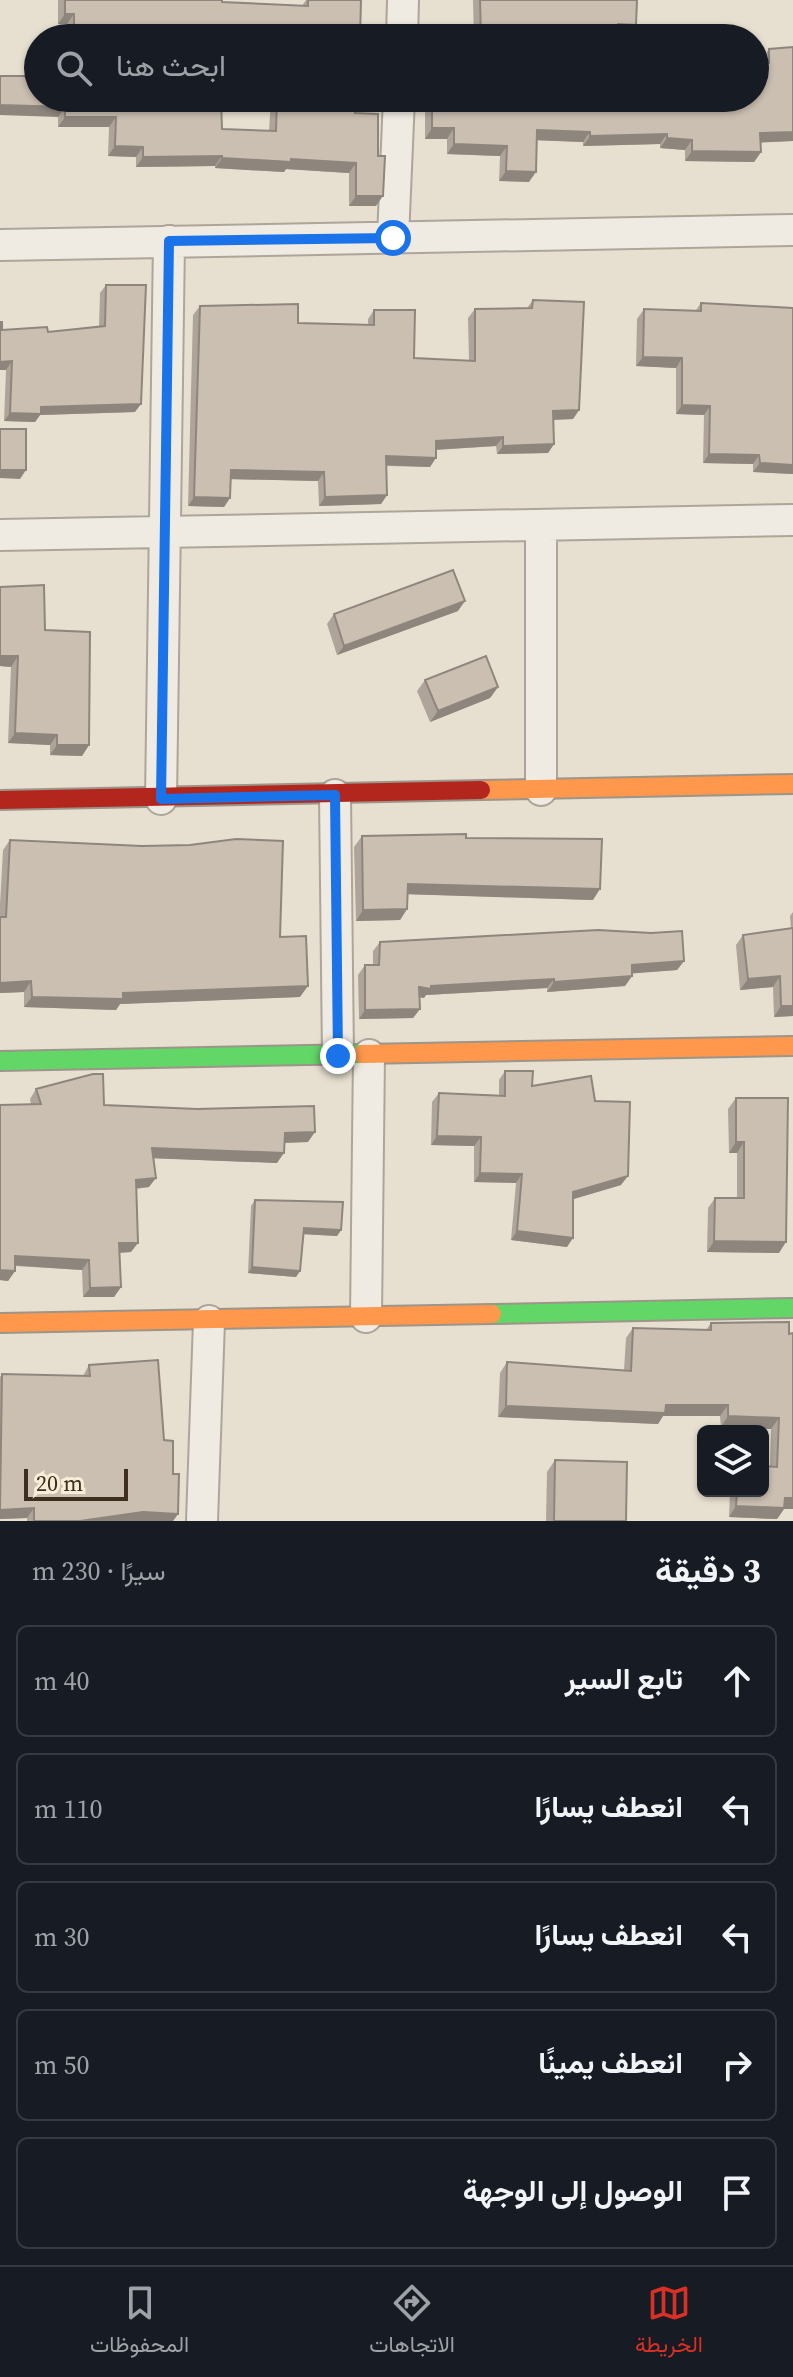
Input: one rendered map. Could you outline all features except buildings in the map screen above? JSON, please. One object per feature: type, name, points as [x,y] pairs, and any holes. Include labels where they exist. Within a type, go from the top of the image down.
[{"type":"street","points":[[402,24],[403,0]]},
{"type":"street","points":[[393,238],[398,112]]},
{"type":"street","points":[[0,245],[793,230]]},
{"type":"street","points":[[161,799],[169,241]]},
{"type":"street","points":[[0,535],[793,520]]},
{"type":"street","points":[[541,526],[541,790]]},
{"type":"street","points":[[0,800],[793,784]]},
{"type":"street","points":[[335,795],[338,1056]]},
{"type":"street","points":[[0,1061],[793,1046]]},
{"type":"street","points":[[366,1317],[369,1055]]},
{"type":"street","points":[[0,1323],[793,1308]]},
{"type":"street","points":[[202,1521],[209,1321]]},
{"type":"traffic: fast","points":[[0,1061],[362,1054]]},
{"type":"traffic: fast","points":[[492,1314],[793,1308]]},
{"type":"traffic: slow","points":[[481,790],[793,784]]},
{"type":"traffic: slow","points":[[362,1054],[793,1046]]},
{"type":"traffic: slow","points":[[0,1323],[492,1314]]},
{"type":"traffic: jam","points":[[0,800],[481,790]]},
{"type":"route","points":[[338,1056],[335,795],[161,799],[169,241],[393,238]]}]
